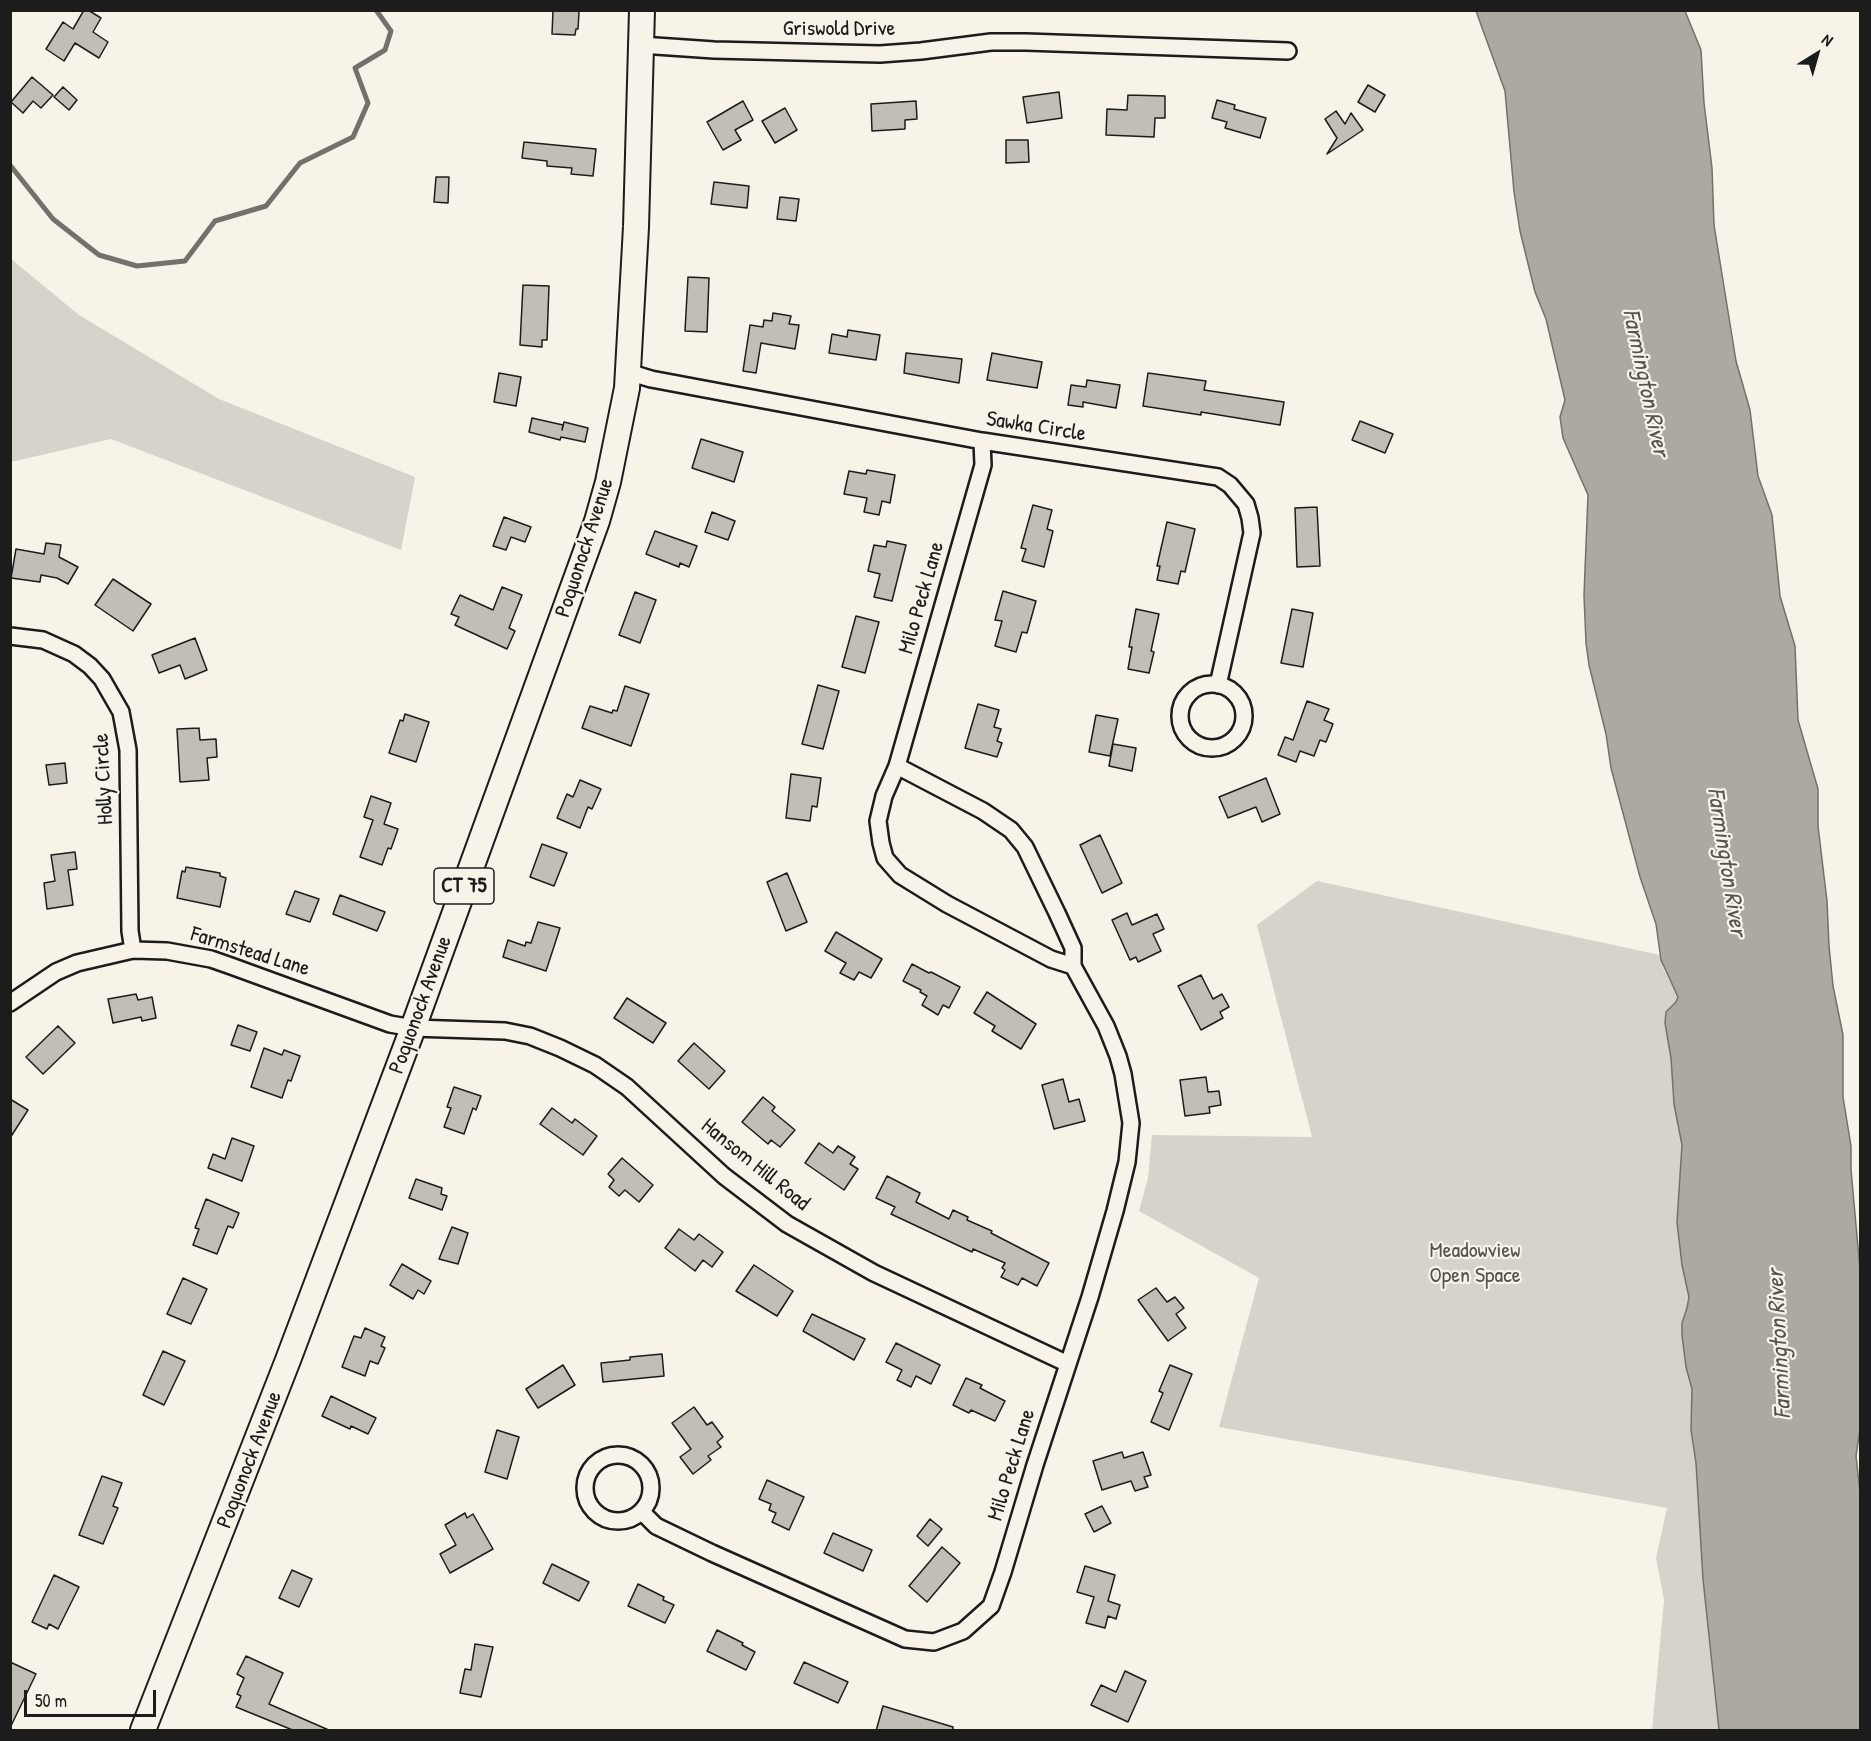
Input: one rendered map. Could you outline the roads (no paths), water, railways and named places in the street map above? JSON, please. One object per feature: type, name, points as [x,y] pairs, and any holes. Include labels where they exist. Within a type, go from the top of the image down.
[{"type":"main road","name":"Poquonock Avenue","points":[[143,1731],[288,1360],[413,1028],[597,521],[608,482],[628,372],[636,227],[642,10]]},
{"type":"street","name":"Griswold Drive","points":[[641,45],[714,50],[880,54],[991,42],[1288,51]]},
{"type":"street","name":"Sawka Circle","points":[[628,372],[651,379],[982,441],[1218,477],[1236,491],[1246,504],[1252,533],[1218,685]]},
{"type":"street","name":"Milo Peck Lane","points":[[982,441],[982,465],[897,766],[884,796],[878,821],[885,858],[900,875],[947,904],[1051,959],[1073,966]]},
{"type":"street","name":"Holly Circle","points":[[10,636],[43,640],[74,654],[102,679],[122,712],[129,750],[130,931],[133,950]]},
{"type":"street","points":[[1205,685],[1218,685],[1237,696],[1244,717],[1236,737],[1227,744],[1206,747],[1196,744],[1187,737],[1179,717],[1181,706],[1186,696],[1194,689],[1205,685]]},
{"type":"street","name":"Milo Peck Lane","points":[[642,1512],[656,1526],[906,1639],[934,1642],[949,1637],[963,1631],[991,1606],[1115,1211],[1127,1162],[1131,1123],[1118,1056],[1106,1026],[1073,966],[1073,948],[1025,848],[1011,830],[983,811],[897,766]]},
{"type":"street","name":"Farmstead Lane","points":[[10,1003],[56,972],[91,959],[133,950],[167,951],[211,959],[390,1024],[413,1028]]},
{"type":"street","name":"Hansom Hill Road","points":[[413,1028],[471,1029],[531,1036],[595,1065],[627,1087],[724,1176],[787,1224],[874,1272],[1068,1364]]},
{"type":"street","points":[[617,1454],[638,1461],[646,1470],[651,1491],[642,1512],[622,1521],[601,1517],[593,1511],[584,1491],[585,1480],[596,1462],[606,1456],[617,1454]]},
{"type":"water","name":"Farmington River","points":[[1476,11],[1685,11],[1701,50],[1704,103],[1712,168],[1714,225],[1736,361],[1750,410],[1758,476],[1772,515],[1780,596],[1795,646],[1798,720],[1818,789],[1818,826],[1827,901],[1833,986],[1843,1035],[1843,1097],[1851,1146],[1860,1269],[1860,1429],[1856,1456],[1860,1492],[1860,1730],[1719,1730],[1703,1579],[1696,1463],[1691,1430],[1692,1389],[1686,1367],[1682,1335],[1682,1323],[1689,1297],[1682,1265],[1677,1222],[1682,1145],[1674,1104],[1671,1058],[1665,1023],[1666,1012],[1678,997],[1661,960],[1656,924],[1640,877],[1611,768],[1606,734],[1589,665],[1584,595],[1588,495],[1563,438],[1560,417],[1565,400],[1546,319],[1535,292],[1520,231],[1514,192],[1505,91]]},
{"type":"waterway","points":[[10,165],[53,219],[99,255],[137,266],[185,261],[215,221],[266,206],[300,163],[353,137],[368,103],[355,68],[385,50],[391,31],[376,10]]},
{"type":"park label","name":"Meadowview Open Space","points":[[1475,1264]]}]
